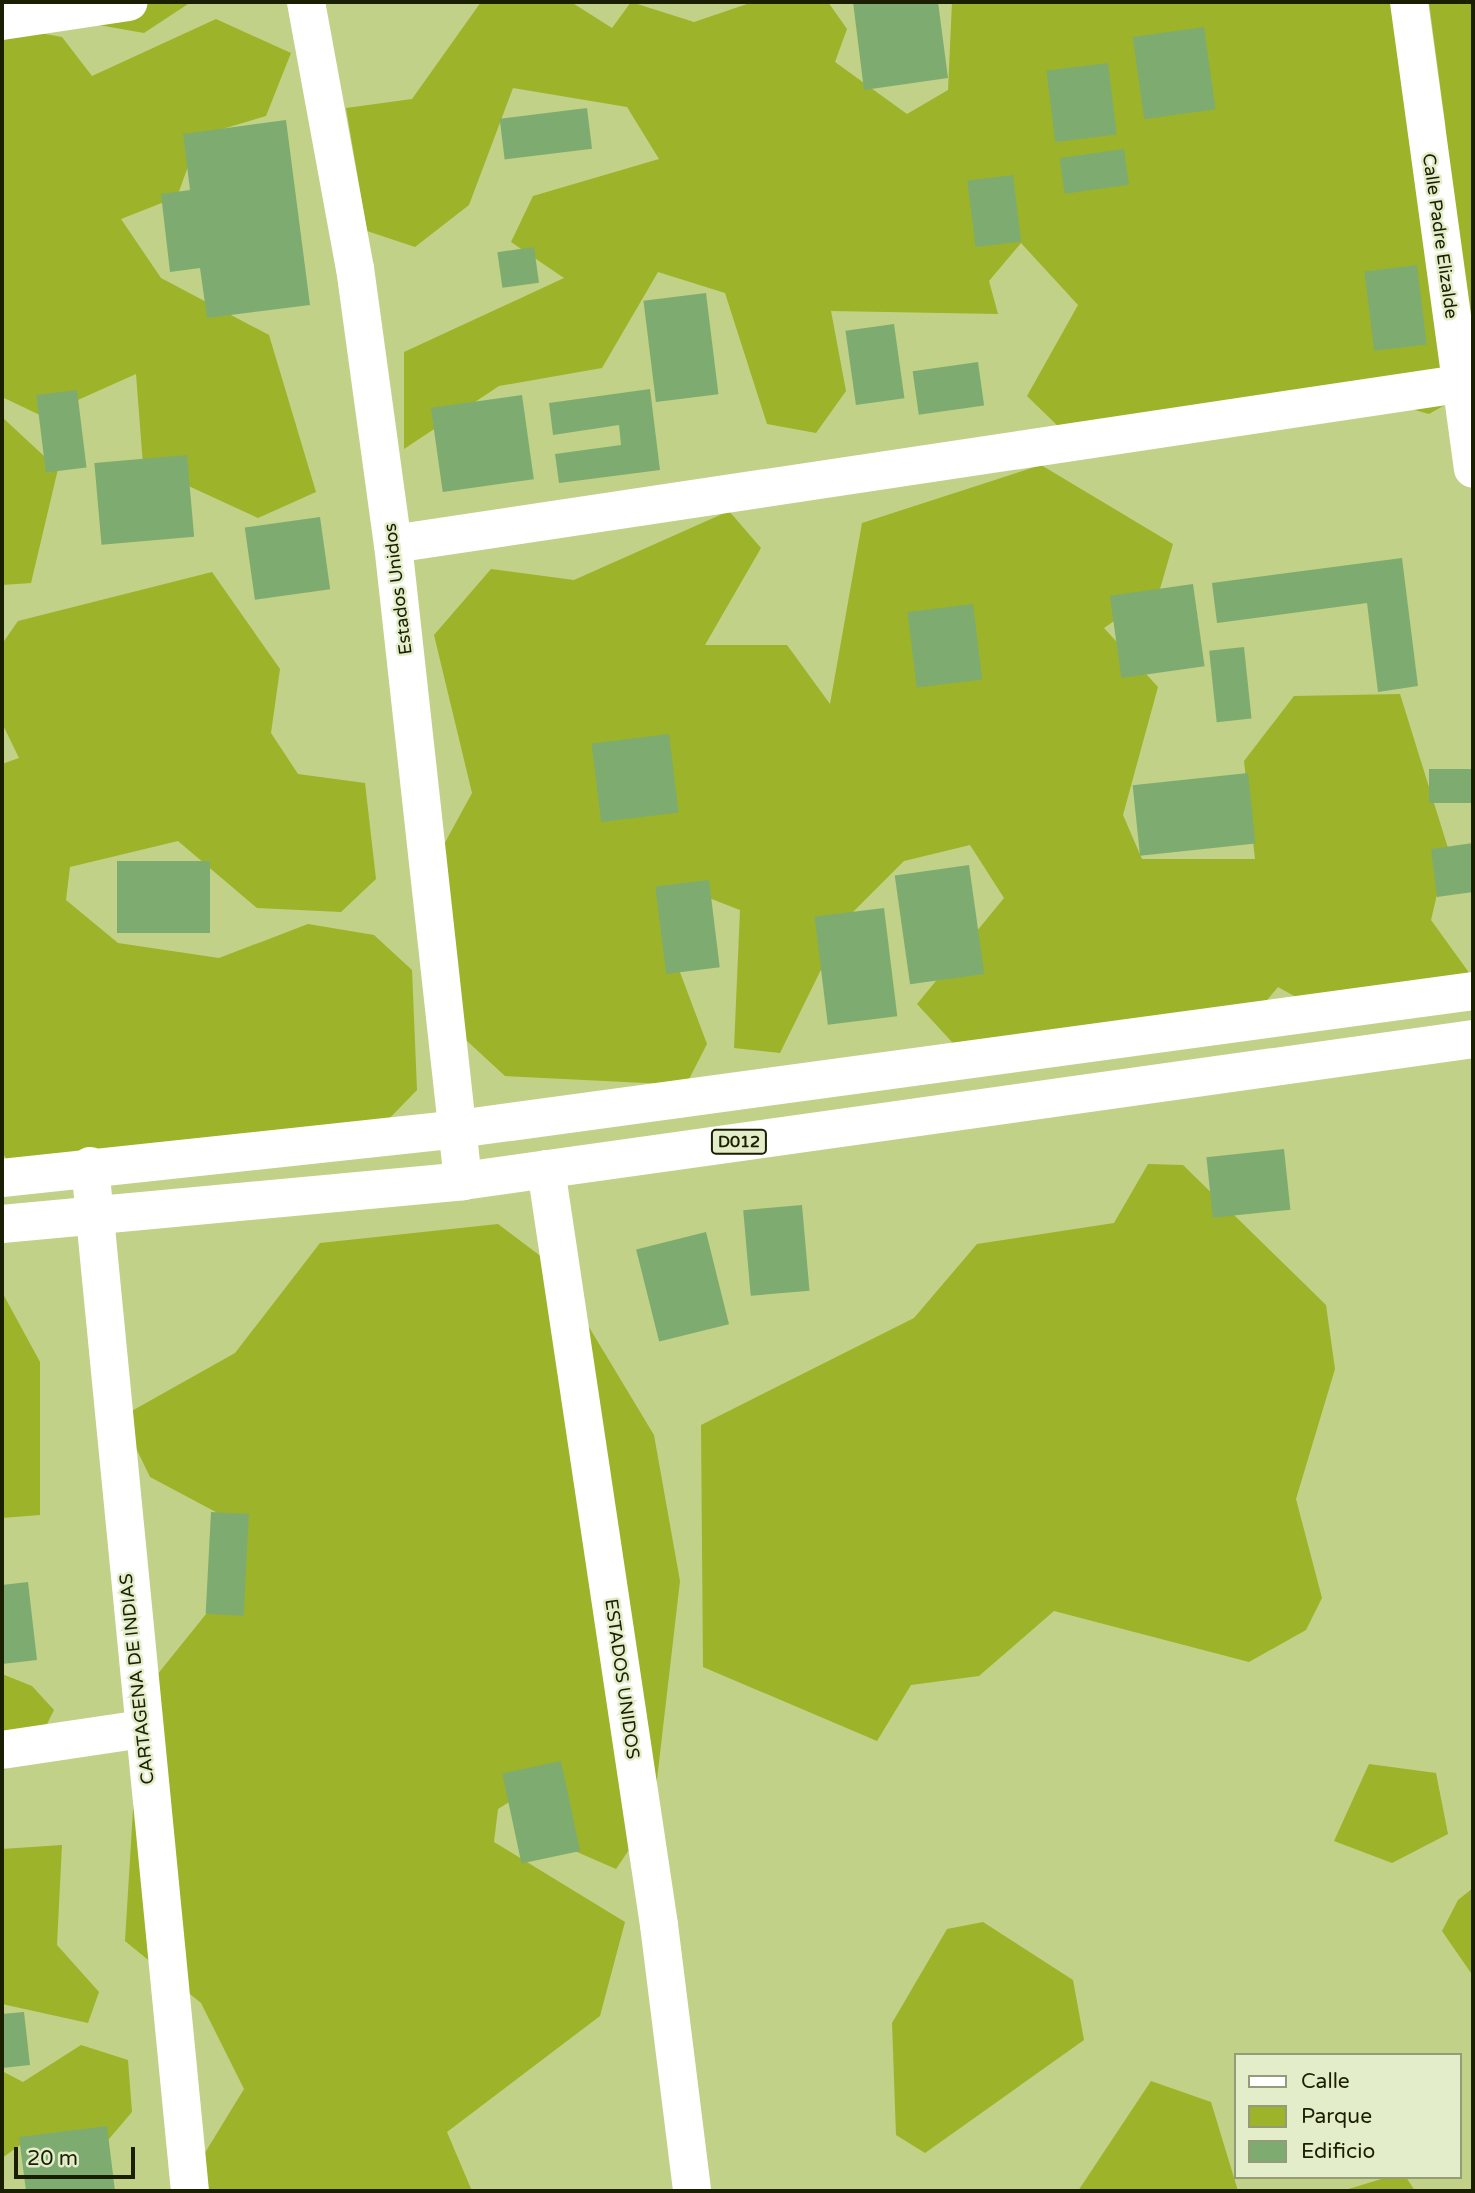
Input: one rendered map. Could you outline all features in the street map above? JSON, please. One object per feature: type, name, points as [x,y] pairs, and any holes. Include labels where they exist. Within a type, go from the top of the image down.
[{"type":"street","points":[[2,21],[130,2]]},
{"type":"street","name":"Estados Unidos","points":[[306,2],[355,268],[393,544],[463,1181]]},
{"type":"street","name":"Calle Padre Elizalde","points":[[1409,2],[1473,469]]},
{"type":"street","points":[[393,544],[1460,384]]},
{"type":"street","points":[[2,1178],[458,1129],[1473,991]]},
{"type":"street","name":"D012","points":[[2,1224],[463,1181],[1473,1039]]},
{"type":"street","name":"CARTAGENA DE INDIAS","points":[[90,1167],[142,1729],[190,2191]]},
{"type":"street","name":"ESTADOS UNIDOS","points":[[546,1169],[659,1925],[692,2191]]},
{"type":"street","points":[[2,1749],[142,1729]]},
{"type":"green space","points":[[2,2],[191,2],[144,33],[2,8]]},
{"type":"green space","points":[[481,2],[571,2],[612,28],[631,2],[694,22],[753,2],[828,2],[847,29],[835,62],[907,114],[948,90],[952,2],[1408,2],[1446,130],[1429,2],[1473,2],[1473,389],[1429,414],[1365,396],[1061,429],[1027,396],[1078,305],[1021,243],[989,281],[998,314],[831,311],[846,391],[816,433],[767,424],[725,293],[658,272],[602,368],[499,386],[404,449],[404,352],[564,278],[511,242],[533,196],[659,159],[627,107],[513,88],[469,205],[415,247],[367,231],[346,108],[412,99]]},
{"type":"green space","points":[[216,19],[291,53],[266,116],[199,136],[177,197],[121,219],[161,278],[269,335],[316,492],[258,518],[143,465],[136,374],[42,416],[2,397],[2,44],[12,28],[62,37],[92,76]]},
{"type":"green space","points":[[2,417],[58,469],[31,583],[2,585]]},
{"type":"green space","points":[[1041,465],[1173,544],[1160,589],[1104,628],[1158,687],[1123,815],[1142,859],[1255,859],[1244,761],[1294,696],[1400,694],[1448,848],[1431,920],[1470,974],[1423,1017],[1339,1021],[1278,987],[1243,1029],[974,1066],[917,1004],[1004,898],[970,845],[904,861],[846,919],[780,1053],[734,1048],[740,910],[709,898],[672,951],[707,1044],[686,1085],[505,1076],[453,1028],[430,870],[472,793],[434,635],[491,569],[574,580],[729,511],[761,548],[705,645],[787,645],[830,704],[862,523]]},
{"type":"green space","points":[[212,572],[280,669],[271,733],[298,774],[365,783],[376,879],[341,912],[257,908],[178,841],[70,867],[66,900],[118,943],[219,958],[308,924],[374,935],[412,970],[417,1090],[383,1125],[28,1192],[2,1152],[2,764],[19,758],[2,723],[2,644],[18,621]]},
{"type":"green space","points":[[1148,1164],[1183,1165],[1326,1305],[1335,1369],[1296,1499],[1322,1598],[1306,1630],[1249,1662],[1054,1611],[979,1676],[911,1685],[877,1741],[703,1667],[701,1425],[914,1318],[977,1244],[1114,1223]]},
{"type":"green space","points":[[498,1224],[551,1264],[654,1435],[680,1581],[653,1814],[616,1869],[561,1845],[550,1777],[498,1809],[494,1842],[625,1922],[600,2016],[447,2132],[472,2191],[200,2191],[192,2174],[244,2089],[201,2003],[125,1941],[140,1696],[223,1593],[229,1519],[150,1477],[121,1417],[235,1353],[320,1243]]},
{"type":"green space","points":[[2,1292],[40,1362],[40,1515],[2,1518]]},
{"type":"green space","points":[[2,1674],[32,1686],[54,1710],[32,1754],[2,1771]]},
{"type":"green space","points":[[1369,1764],[1436,1773],[1448,1834],[1392,1863],[1334,1841]]},
{"type":"green space","points":[[62,1845],[57,1945],[99,1992],[88,2023],[2,2004],[2,1849]]},
{"type":"green space","points":[[1473,1888],[1473,1976],[1442,1931],[1458,1900]]},
{"type":"green space","points":[[983,1922],[1073,1980],[1084,2040],[925,2153],[896,2135],[892,2023],[947,1929]]},
{"type":"green space","points":[[81,2045],[128,2060],[132,2112],[97,2153],[33,2136],[2,2158],[2,2071],[23,2082]]},
{"type":"green space","points":[[1151,2081],[1211,2102],[1238,2191],[1078,2191]]},
{"type":"green space","points":[[1381,2179],[1407,2179],[1415,2191],[1342,2191]]},
{"type":"building","points":[[853,2],[938,2],[948,78],[864,90]]},
{"type":"building","points":[[1204,27],[1216,109],[1144,119],[1133,37]]},
{"type":"building","points":[[1108,63],[1117,134],[1055,142],[1046,71]]},
{"type":"building","points":[[587,108],[592,149],[505,159],[500,119]]},
{"type":"building","points":[[286,120],[310,305],[207,318],[200,268],[170,272],[161,194],[190,190],[183,134]]},
{"type":"building","points":[[1124,149],[1129,185],[1065,194],[1060,158]]},
{"type":"building","points":[[1013,175],[1021,242],[976,247],[967,181]]},
{"type":"building","points":[[534,247],[539,283],[502,288],[497,252]]},
{"type":"building","points":[[1417,265],[1427,344],[1374,351],[1364,271]]},
{"type":"building","points":[[706,293],[718,394],[656,402],[643,301]]},
{"type":"building","points":[[894,324],[904,398],[856,405],[845,331]]},
{"type":"building","points":[[978,362],[984,406],[919,415],[913,371]]},
{"type":"building","points":[[650,389],[660,470],[559,483],[555,454],[621,445],[619,425],[553,435],[549,403]]},
{"type":"building","points":[[77,390],[87,467],[46,472],[36,395]]},
{"type":"building","points":[[522,395],[534,479],[443,492],[431,408]]},
{"type":"building","points":[[187,455],[194,537],[102,545],[94,463]]},
{"type":"building","points":[[320,517],[330,589],[255,600],[245,528]]},
{"type":"building","points":[[1402,558],[1418,686],[1378,692],[1367,603],[1217,623],[1212,583]]},
{"type":"building","points":[[1193,584],[1205,666],[1121,678],[1110,596]]},
{"type":"building","points":[[973,604],[982,679],[917,687],[907,612]]},
{"type":"building","points":[[1244,647],[1252,719],[1217,722],[1209,651]]},
{"type":"building","points":[[669,734],[679,812],[601,822],[592,744]]},
{"type":"building","points":[[1429,769],[1473,769],[1473,803],[1429,803]]},
{"type":"building","points":[[1248,773],[1255,844],[1140,856],[1133,785]]},
{"type":"building","points":[[1473,843],[1473,892],[1437,897],[1431,849]]},
{"type":"building","points":[[117,861],[210,861],[210,933],[117,933]]},
{"type":"building","points":[[969,865],[984,974],[910,984],[895,875]]},
{"type":"building","points":[[709,880],[720,967],[666,974],[655,887]]},
{"type":"building","points":[[884,908],[897,1016],[828,1025],[815,917]]},
{"type":"building","points":[[1284,1149],[1290,1210],[1213,1218],[1206,1157]]},
{"type":"building","points":[[802,1205],[809,1291],[751,1296],[743,1210]]},
{"type":"building","points":[[706,1232],[729,1324],[659,1342],[636,1249]]},
{"type":"building","points":[[211,1512],[249,1514],[244,1616],[206,1614]]},
{"type":"building","points":[[28,1582],[37,1660],[2,1664],[2,1585]]},
{"type":"building","points":[[561,1761],[580,1851],[521,1863],[502,1773]]},
{"type":"building","points":[[24,2012],[30,2065],[2,2068],[2,2014]]},
{"type":"building","points":[[107,2126],[115,2191],[26,2191],[19,2137]]}]
